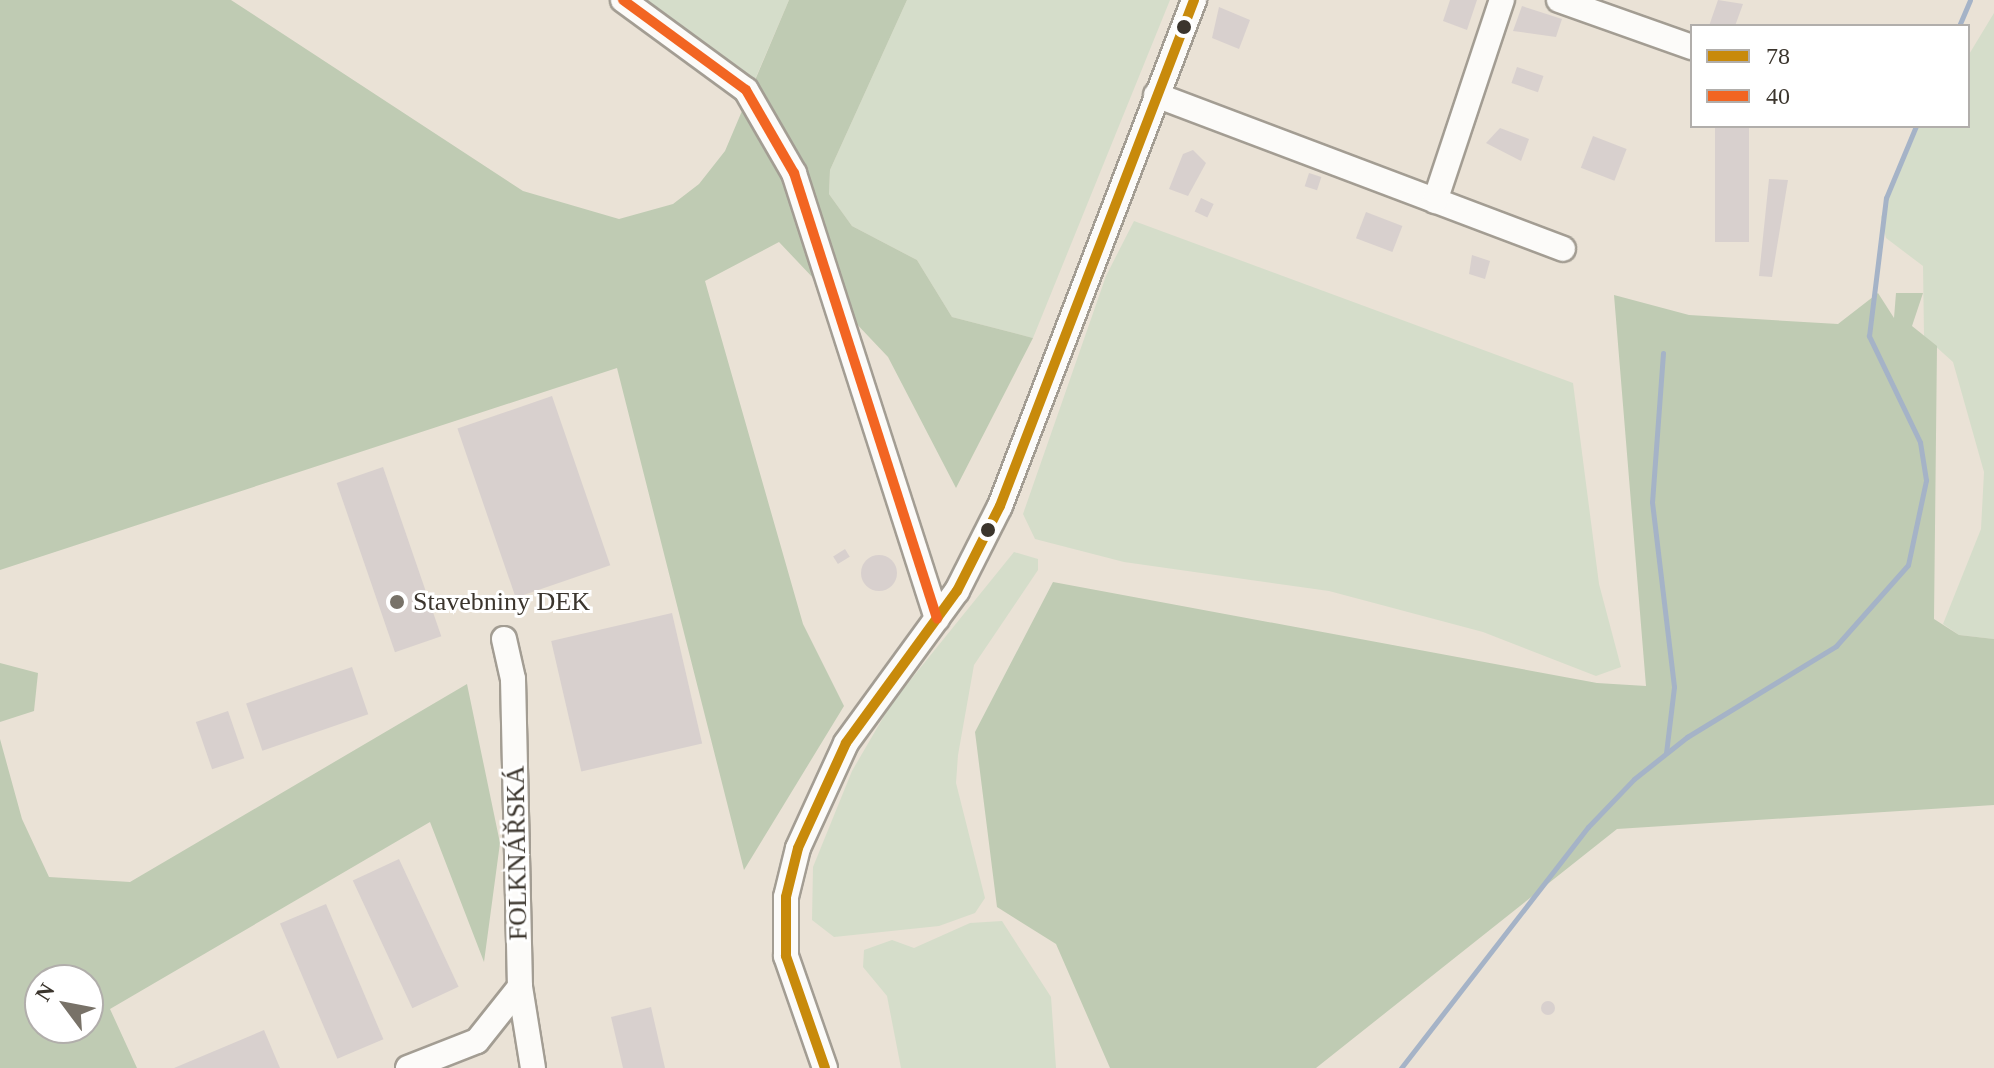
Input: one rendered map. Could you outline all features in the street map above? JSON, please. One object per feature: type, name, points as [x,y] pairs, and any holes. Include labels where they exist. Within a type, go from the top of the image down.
[{"type":"street","points":[[623,0],[746,90],[794,173],[937,619]]},
{"type":"street","points":[[825,1068],[788,964],[791,876],[846,743],[937,619],[1000,506],[1194,0]]},
{"type":"street","points":[[1435,201],[1502,0]]},
{"type":"street","points":[[1570,2],[1690,46]]},
{"type":"street","points":[[1156,95],[1563,249]]},
{"type":"street","name":"FOLKNÁŘSKÁ","points":[[504,639],[513,679],[520,987],[533,1068]]},
{"type":"street","points":[[408,1068],[477,1041],[520,987]]},
{"type":"green space","points":[[0,0],[231,0],[523,191],[619,219],[673,204],[699,184],[725,151],[789,0],[907,0],[830,170],[829,194],[852,226],[917,260],[952,317],[1033,338],[956,488],[888,357],[779,242],[705,281],[803,624],[844,706],[744,870],[617,368],[0,570]]},
{"type":"green space","points":[[640,0],[789,0],[753,84]]},
{"type":"green space","points":[[907,0],[1170,0],[1033,338],[952,317],[917,260],[852,226],[829,194],[830,170]]},
{"type":"green space","points":[[1994,13],[1994,639],[1959,635],[1943,624],[1981,529],[1984,472],[1953,362],[1924,336],[1923,266],[1886,238],[1881,217],[1918,128],[1970,128],[1970,53]]},
{"type":"green space","points":[[1134,221],[1573,383],[1599,584],[1621,667],[1596,676],[1483,632],[1329,591],[1124,562],[1035,539],[1023,514],[1106,276]]},
{"type":"green space","points":[[1878,293],[1894,318],[1896,293],[1923,293],[1912,326],[1937,346],[1934,619],[1959,635],[1994,639],[1994,805],[1617,829],[1316,1068],[1110,1068],[1056,944],[997,907],[975,732],[1053,582],[1597,683],[1646,686],[1614,295],[1689,315],[1838,324]]},
{"type":"green space","points":[[1014,552],[1038,559],[1038,570],[974,665],[958,755],[956,783],[985,898],[975,913],[939,926],[834,937],[812,920],[813,867],[852,771],[891,704]]},
{"type":"green space","points":[[0,663],[38,673],[34,711],[0,722]]},
{"type":"green space","points":[[467,684],[500,843],[484,962],[430,822],[110,1009],[137,1068],[0,1068],[0,739],[22,819],[49,877],[130,882]]},
{"type":"green space","points":[[1002,921],[1051,997],[1056,1068],[901,1068],[887,996],[863,967],[864,950],[892,940],[914,948],[970,923]]},
{"type":"building","points":[[1450,0],[1477,0],[1467,30],[1443,21]]},
{"type":"building","points":[[1718,0],[1743,4],[1736,24],[1710,24]]},
{"type":"building","points":[[1522,6],[1562,19],[1556,37],[1513,31]]},
{"type":"building","points":[[1219,7],[1250,20],[1239,49],[1212,38]]},
{"type":"building","points":[[1517,67],[1543,76],[1538,92],[1511,83]]},
{"type":"building","points":[[1500,128],[1529,139],[1521,161],[1486,143]]},
{"type":"building","points":[[1715,128],[1749,128],[1749,242],[1715,242]]},
{"type":"building","points":[[1593,136],[1627,149],[1614,181],[1581,168]]},
{"type":"building","points":[[1193,150],[1206,163],[1188,196],[1169,189],[1183,154]]},
{"type":"building","points":[[1309,173],[1321,177],[1317,190],[1305,186]]},
{"type":"building","points":[[1769,179],[1788,180],[1772,277],[1759,276]]},
{"type":"building","points":[[1201,198],[1214,204],[1207,218],[1195,212]]},
{"type":"building","points":[[1366,212],[1402,226],[1392,252],[1356,238]]},
{"type":"building","points":[[1472,255],[1490,261],[1485,279],[1469,274]]},
{"type":"building","points":[[552,396],[610,565],[516,598],[457,429]]},
{"type":"building","points":[[383,467],[441,636],[395,652],[337,483]]},
{"type":"building","points":[[845,549],[850,557],[838,564],[833,556]]},
{"type":"building","points":[[879,555],[892,560],[897,573],[892,586],[879,591],[866,586],[861,573],[866,560]]},
{"type":"building","points":[[672,613],[702,744],[581,771],[551,641]]},
{"type":"building","points":[[352,667],[368,714],[262,751],[246,703]]},
{"type":"building","points":[[228,711],[244,758],[212,769],[196,722]]},
{"type":"building","points":[[399,859],[459,987],[412,1008],[353,881]]},
{"type":"building","points":[[326,904],[383,1039],[337,1059],[280,924]]},
{"type":"building","points":[[1548,1001],[1555,1008],[1548,1015],[1541,1008]]},
{"type":"building","points":[[651,1007],[665,1068],[623,1068],[611,1017]]},
{"type":"building","points":[[264,1030],[280,1068],[174,1068]]},
{"type":"waterway","points":[[1960,24],[1970,0]]},
{"type":"waterway","points":[[1401,1068],[1588,827],[1634,779],[1687,737],[1836,646],[1908,565],[1926,480],[1920,442],[1869,336],[1886,198],[1915,128]]},
{"type":"waterway","points":[[1663,353],[1652,502],[1674,687],[1666,753]]},
{"type":"transit line","name":"40","points":[[623,0],[746,90],[794,173],[937,619]]},
{"type":"transit line","name":"78","points":[[825,1068],[786,956],[786,897],[798,848],[846,743],[957,591],[1000,506],[1194,0]]},
{"type":"place","name":"Stavebniny DEK","points":[[397,602]]}]
